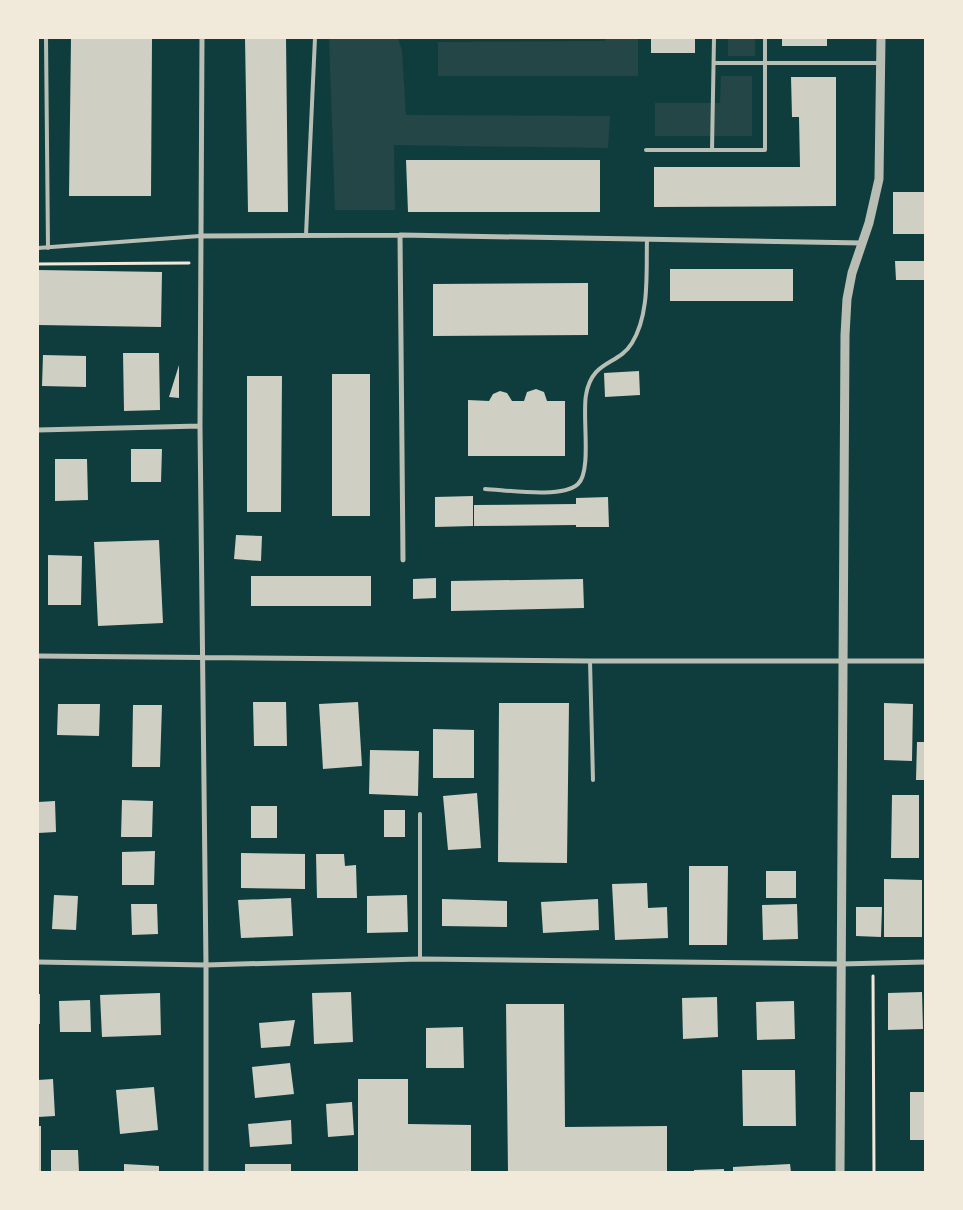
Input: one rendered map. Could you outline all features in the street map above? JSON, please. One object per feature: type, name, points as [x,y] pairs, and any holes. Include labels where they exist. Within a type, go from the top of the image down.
[{"type":"street","points":[[202,38],[200,426],[201,657],[206,964],[206,1172]]},
{"type":"street","points":[[840,1172],[842,660],[847,299],[852,273],[863,244],[879,179],[881,38]]},
{"type":"street","points":[[200,236],[400,234],[863,244]]},
{"type":"street","points":[[400,234],[404,560]]},
{"type":"street","points":[[38,430],[200,426]]},
{"type":"street","points":[[38,656],[590,661],[926,661]]},
{"type":"street","points":[[38,962],[206,964],[420,959],[840,964],[926,962]]},
{"type":"lane","points":[[46,38],[48,248]]},
{"type":"lane","points":[[306,235],[314,38]]},
{"type":"lane","points":[[712,150],[714,38]]},
{"type":"lane","points":[[646,150],[765,150],[765,38]]},
{"type":"lane","points":[[714,63],[881,63]]},
{"type":"lane","points":[[38,248],[200,236]]},
{"type":"lane","points":[[485,489],[548,492],[565,491],[579,484],[585,472],[583,422],[590,378],[603,364],[619,355],[632,344],[642,320],[647,239]]},
{"type":"lane","points":[[590,661],[593,780]]},
{"type":"lane","points":[[420,814],[420,959]]},
{"type":"path","points":[[38,264],[201,263]]},
{"type":"path","points":[[873,963],[874,1172]]},
{"type":"shaded area","points":[[329,38],[398,38],[402,51],[406,115],[610,116],[608,148],[394,145],[395,210],[335,210]]},
{"type":"shaded area","points":[[605,38],[638,38],[638,76],[438,76],[438,42],[605,41]]},
{"type":"shaded area","points":[[728,38],[755,38],[755,56],[728,56]]},
{"type":"shaded area","points":[[721,76],[752,76],[752,136],[655,136],[655,103],[720,103]]},
{"type":"building","points":[[71,38],[152,38],[151,196],[69,196]]},
{"type":"building","points":[[245,38],[286,38],[288,212],[248,212]]},
{"type":"building","points":[[651,38],[695,38],[695,53],[651,53]]},
{"type":"building","points":[[782,38],[827,38],[827,46],[782,46]]},
{"type":"building","points":[[791,77],[836,77],[836,206],[654,207],[654,167],[800,167],[799,117],[792,117]]},
{"type":"building","points":[[406,160],[600,160],[600,212],[408,212]]},
{"type":"building","points":[[893,192],[926,192],[926,234],[893,234]]},
{"type":"building","points":[[895,261],[926,261],[926,280],[896,280]]},
{"type":"building","points":[[670,269],[793,269],[793,301],[670,301]]},
{"type":"building","points":[[38,270],[162,272],[161,327],[38,325]]},
{"type":"building","points":[[588,283],[588,335],[433,336],[433,284]]},
{"type":"building","points":[[123,353],[159,353],[160,410],[124,411]]},
{"type":"building","points":[[43,355],[86,356],[86,387],[42,386]]},
{"type":"building","points":[[179,365],[179,398],[169,397]]},
{"type":"building","points":[[639,371],[640,395],[605,397],[604,373]]},
{"type":"building","points":[[332,374],[370,374],[370,516],[332,516]]},
{"type":"building","points":[[247,376],[282,376],[281,512],[247,512]]},
{"type":"building","points":[[536,389],[544,392],[547,401],[565,401],[565,456],[468,456],[468,400],[489,401],[493,394],[500,391],[507,393],[512,401],[524,401],[527,392]]},
{"type":"building","points":[[131,449],[162,449],[161,482],[131,482]]},
{"type":"building","points":[[55,459],[87,459],[88,500],[55,501]]},
{"type":"building","points":[[473,496],[473,526],[435,527],[435,497]]},
{"type":"building","points":[[608,497],[609,527],[576,527],[576,525],[474,526],[474,505],[576,504],[576,498]]},
{"type":"building","points":[[236,535],[262,536],[261,561],[234,559]]},
{"type":"building","points":[[159,540],[163,623],[98,626],[94,542]]},
{"type":"building","points":[[48,555],[82,556],[81,605],[48,605]]},
{"type":"building","points":[[251,576],[371,576],[371,606],[251,606]]},
{"type":"building","points":[[436,578],[436,598],[413,599],[413,579]]},
{"type":"building","points":[[583,579],[584,608],[451,611],[451,581]]},
{"type":"building","points":[[253,702],[286,702],[287,746],[254,746]]},
{"type":"building","points":[[358,702],[362,766],[323,769],[319,704]]},
{"type":"building","points":[[499,703],[569,703],[567,863],[498,862]]},
{"type":"building","points":[[884,703],[913,704],[912,761],[884,760]]},
{"type":"building","points":[[58,704],[100,704],[99,736],[57,735]]},
{"type":"building","points":[[133,705],[162,705],[160,767],[132,767]]},
{"type":"building","points":[[433,729],[474,730],[474,778],[433,778]]},
{"type":"building","points":[[917,742],[926,742],[926,780],[916,780]]},
{"type":"building","points":[[370,750],[419,751],[418,796],[369,794]]},
{"type":"building","points":[[477,793],[481,848],[448,850],[443,796]]},
{"type":"building","points":[[892,795],[919,795],[919,858],[891,858]]},
{"type":"building","points":[[122,800],[153,801],[152,837],[121,837]]},
{"type":"building","points":[[55,801],[56,832],[38,833],[38,802]]},
{"type":"building","points":[[251,806],[277,806],[277,838],[251,838]]},
{"type":"building","points":[[384,810],[405,810],[405,837],[384,837]]},
{"type":"building","points":[[155,851],[154,885],[122,885],[122,852]]},
{"type":"building","points":[[241,853],[305,854],[305,889],[241,888]]},
{"type":"building","points":[[316,854],[344,854],[345,866],[356,865],[357,898],[317,898]]},
{"type":"building","points":[[689,866],[728,866],[727,945],[689,945]]},
{"type":"building","points":[[766,871],[796,871],[796,898],[766,898]]},
{"type":"building","points":[[884,879],[922,880],[922,937],[884,937]]},
{"type":"building","points":[[647,883],[648,908],[667,907],[668,938],[615,940],[612,884]]},
{"type":"building","points":[[54,895],[78,896],[76,930],[52,929]]},
{"type":"building","points":[[407,895],[408,932],[367,933],[367,896]]},
{"type":"building","points":[[291,898],[293,936],[241,938],[238,900]]},
{"type":"building","points":[[442,899],[507,901],[507,927],[442,926]]},
{"type":"building","points":[[598,899],[599,930],[543,933],[541,902]]},
{"type":"building","points":[[131,904],[157,904],[158,934],[132,935]]},
{"type":"building","points":[[797,904],[798,939],[763,940],[762,905]]},
{"type":"building","points":[[856,907],[882,907],[881,937],[856,936]]},
{"type":"building","points":[[351,992],[353,1042],[314,1044],[312,993]]},
{"type":"building","points":[[922,992],[923,1029],[888,1030],[888,993]]},
{"type":"building","points":[[160,993],[161,1035],[102,1037],[100,995]]},
{"type":"building","points":[[38,994],[40,994],[40,1024],[38,1024]]},
{"type":"building","points":[[717,997],[718,1037],[683,1039],[682,998]]},
{"type":"building","points":[[90,1000],[91,1032],[60,1032],[59,1001]]},
{"type":"building","points":[[794,1001],[795,1039],[757,1040],[756,1002]]},
{"type":"building","points":[[506,1004],[564,1004],[565,1127],[667,1126],[667,1172],[508,1172]]},
{"type":"building","points":[[295,1020],[290,1046],[261,1048],[259,1023]]},
{"type":"building","points":[[463,1027],[464,1068],[426,1068],[426,1028]]},
{"type":"building","points":[[290,1063],[294,1094],[255,1098],[252,1067]]},
{"type":"building","points":[[742,1070],[795,1070],[796,1126],[743,1126]]},
{"type":"building","points":[[53,1079],[55,1116],[38,1117],[38,1080]]},
{"type":"building","points":[[358,1079],[408,1079],[408,1124],[471,1125],[471,1172],[358,1172]]},
{"type":"building","points":[[154,1087],[158,1130],[120,1134],[116,1090]]},
{"type":"building","points":[[910,1092],[926,1092],[926,1140],[910,1140]]},
{"type":"building","points":[[352,1102],[354,1135],[328,1137],[326,1104]]},
{"type":"building","points":[[291,1120],[292,1144],[250,1147],[248,1124]]},
{"type":"building","points":[[38,1126],[41,1126],[41,1172],[38,1172]]},
{"type":"building","points":[[51,1150],[78,1150],[79,1172],[51,1172]]},
{"type":"building","points":[[124,1164],[159,1166],[159,1172],[124,1172]]},
{"type":"building","points":[[245,1164],[291,1164],[291,1172],[245,1172]]},
{"type":"building","points":[[790,1164],[791,1172],[733,1172],[733,1167]]},
{"type":"building","points":[[724,1169],[724,1172],[694,1172],[694,1170]]}]
